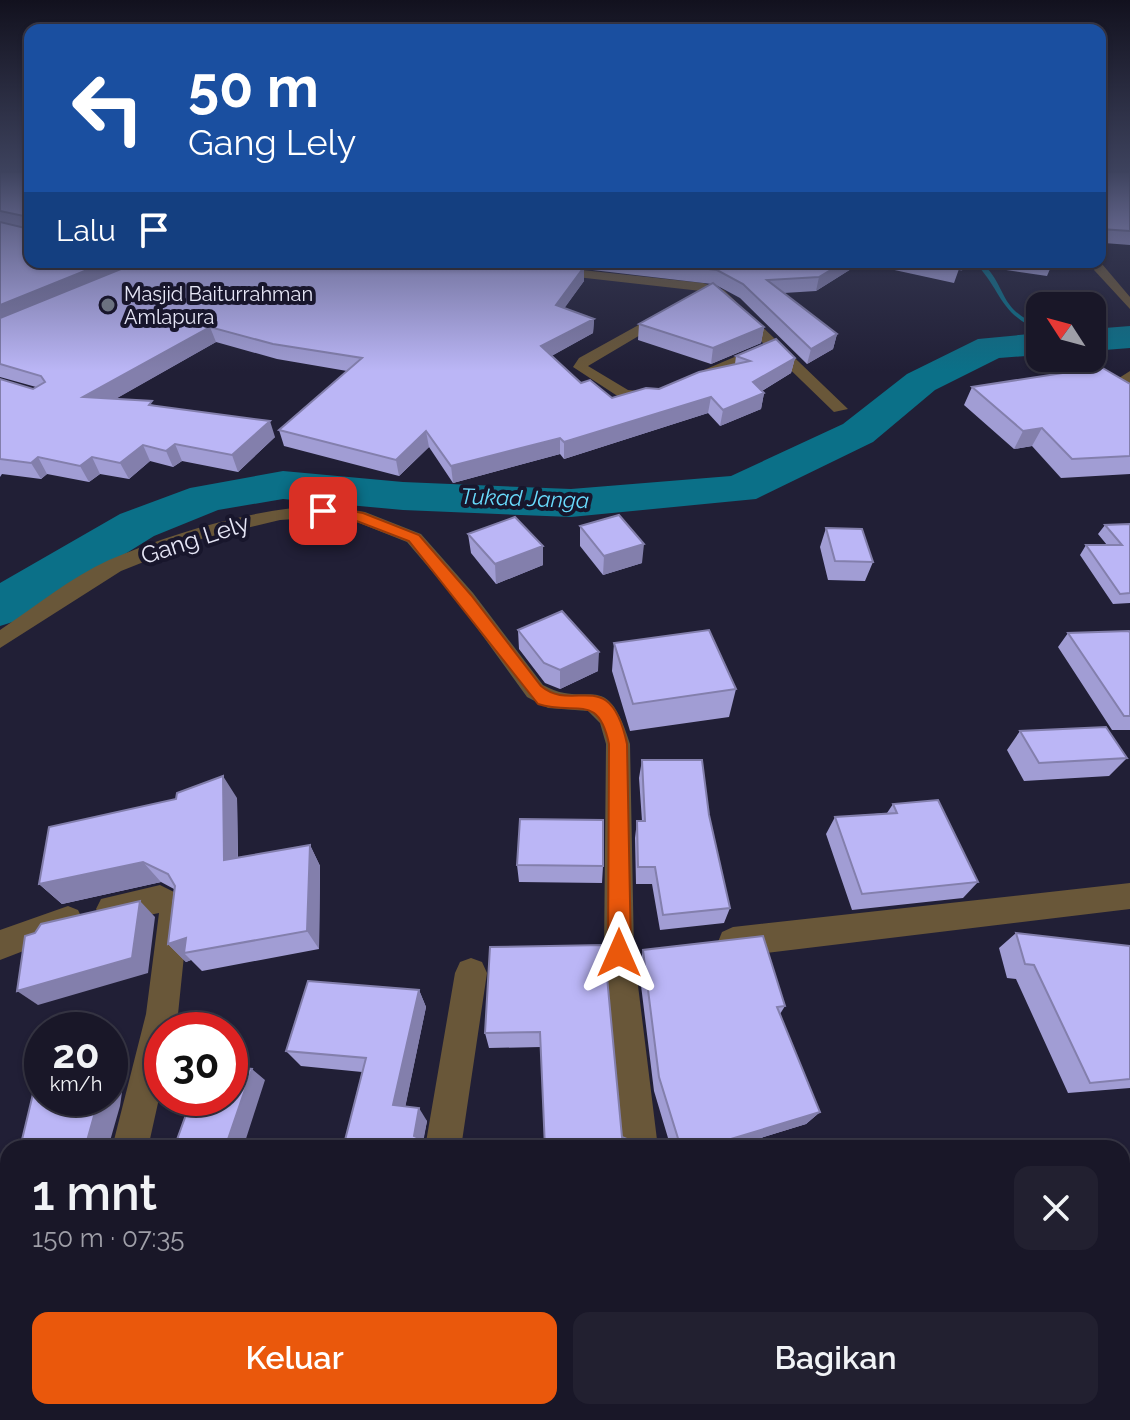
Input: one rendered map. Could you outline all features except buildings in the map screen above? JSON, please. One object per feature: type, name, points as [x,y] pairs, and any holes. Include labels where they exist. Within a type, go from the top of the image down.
[{"type":"street","points":[[111,285],[146,270],[136,268]]},
{"type":"street","points":[[532,268],[711,290],[733,303],[840,409]]},
{"type":"street","points":[[1099,268],[1130,305]]},
{"type":"street","points":[[711,290],[584,361],[582,370],[624,394],[656,397],[773,346]]},
{"type":"street","points":[[1130,376],[1116,385],[1130,401]]},
{"type":"street","name":"Gang Lely","points":[[0,640],[114,566],[198,534],[280,514],[323,511],[396,529],[425,548],[535,691],[545,699],[592,701],[612,718],[618,744],[619,953],[639,1140]]},
{"type":"street","points":[[699,945],[1130,896]]},
{"type":"street","points":[[0,945],[59,922],[160,898],[174,907],[162,1014],[132,1140]]},
{"type":"street","points":[[619,953],[651,950]]},
{"type":"street","points":[[444,1140],[471,973]]},
{"type":"waterway","points":[[984,268],[1007,305],[1026,322]]},
{"type":"waterway","name":"Tukad Janga","points":[[1106,339],[1130,337]]},
{"type":"waterway","name":"Tukad Janga","points":[[0,607],[137,525],[207,498],[283,485],[403,496],[571,503],[740,489],[858,433],[921,382],[991,347],[1026,345]]},
{"type":"place","name":"Masjid Baiturrahman Amlapura","points":[[108,305]]},
{"type":"route","points":[[323,511],[358,516],[414,538],[466,598],[535,691],[545,699],[592,701],[612,718],[618,744],[619,953]]}]
